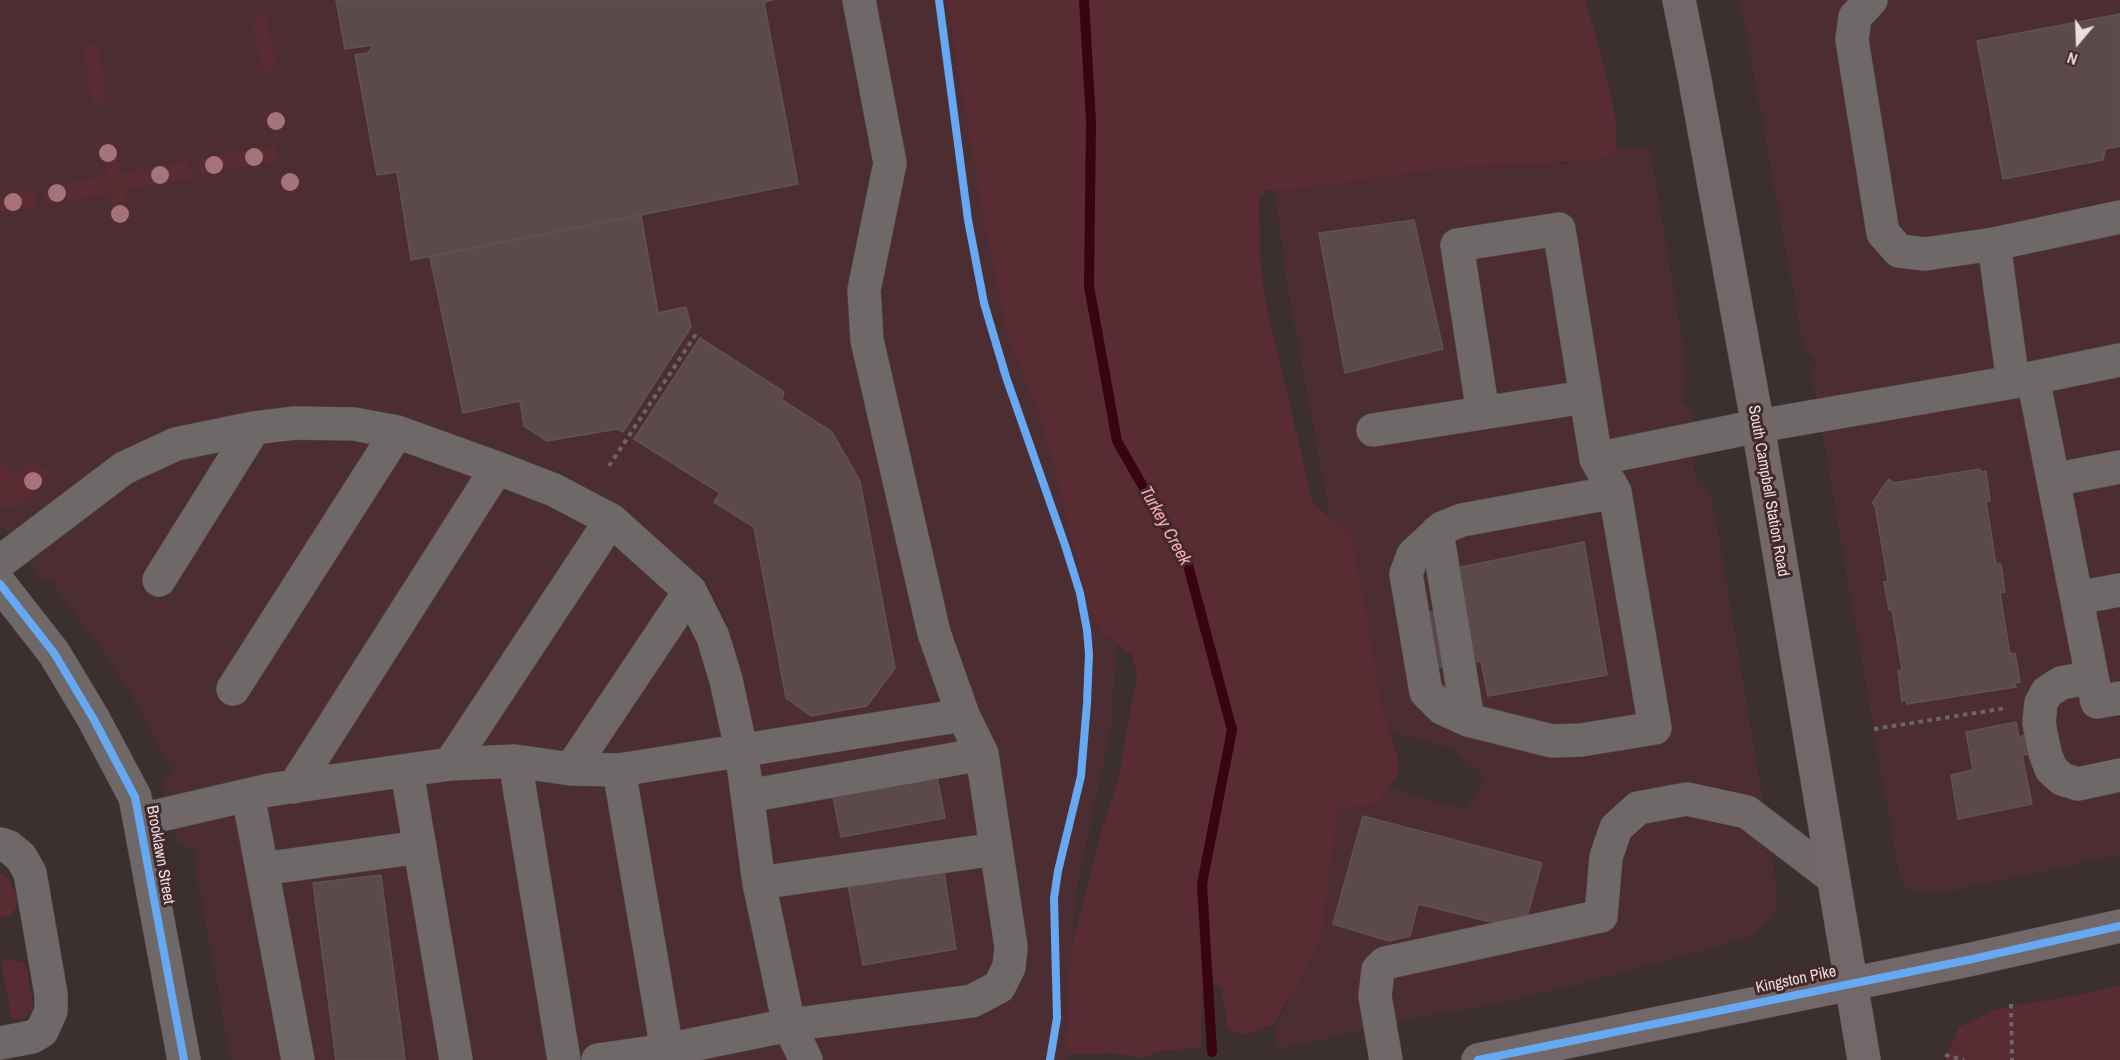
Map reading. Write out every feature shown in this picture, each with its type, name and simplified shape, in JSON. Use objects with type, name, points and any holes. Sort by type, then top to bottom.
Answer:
[{"type":"main road","name":"South Campbell Station Road","points":[[1679,0],[1758,426],[1864,1060]]},
{"type":"main road","name":"Kingston Pike","points":[[1478,1060],[1534,1054],[1850,983],[2120,927]]},
{"type":"street","points":[[598,1060],[668,1050],[789,1025],[972,1001],[999,987],[1009,967],[1011,947],[982,754],[963,715],[934,633],[867,340],[864,290],[890,164],[859,0]]},
{"type":"street","points":[[1871,0],[1855,17],[1852,40],[1883,233],[1899,251],[1925,254],[1994,244],[2120,217]]},
{"type":"street","points":[[1483,413],[1457,245],[1559,229],[1596,459],[1615,492],[1655,728],[1581,740],[1552,741],[1468,720],[1442,708],[1426,692],[1406,574],[1413,555],[1437,532],[1462,520],[1615,492]]},
{"type":"street","points":[[1994,244],[2023,380],[2054,480],[2097,702],[2120,698]]},
{"type":"street","points":[[1596,459],[1758,426],[2023,380],[2120,360]]},
{"type":"street","points":[[1372,429],[1585,397]]},
{"type":"street","points":[[0,562],[124,468],[176,444],[254,428],[295,423],[354,424],[397,432],[554,490],[611,520],[690,591],[712,637],[726,681],[741,749],[759,884],[789,1025],[806,1060]]},
{"type":"street","points":[[159,580],[254,428]]},
{"type":"street","points":[[233,689],[397,432]]},
{"type":"street","points":[[2054,480],[2120,467]]},
{"type":"street","points":[[294,787],[497,468]]},
{"type":"street","points":[[450,764],[611,520]]},
{"type":"street","name":"Brooklawn Street","points":[[0,584],[54,653],[93,718],[135,797],[184,1060]]},
{"type":"street","points":[[2077,598],[2120,590]]},
{"type":"street","points":[[571,769],[690,591]]},
{"type":"street","points":[[2092,677],[2061,683],[2047,692],[2041,703],[2039,723],[2045,753],[2051,769],[2062,779],[2078,784],[2120,775]]},
{"type":"street","points":[[140,820],[248,795],[450,764],[515,760],[571,769],[619,770],[963,715]]},
{"type":"street","points":[[748,796],[982,754]]},
{"type":"street","points":[[515,760],[564,1060]]},
{"type":"street","points":[[619,770],[668,1050]]},
{"type":"street","points":[[407,772],[456,1060]]},
{"type":"street","points":[[248,795],[298,1060]]},
{"type":"street","points":[[1386,1060],[1375,996],[1378,970],[1385,963],[1601,916],[1606,857],[1616,828],[1638,808],[1687,799],[1747,812],[1832,877]]},
{"type":"street","points":[[0,844],[21,857],[30,873],[51,994],[51,1011],[42,1032],[32,1037],[0,1044]]},
{"type":"street","points":[[262,869],[420,847]]},
{"type":"street","points":[[759,884],[996,849]]},
{"type":"path","points":[[609,465],[698,331]]},
{"type":"path","points":[[1874,729],[2041,703]]},
{"type":"path","points":[[2011,1004],[2012,1060]]},
{"type":"path","points":[[1945,1055],[1964,1060]]},
{"type":"shaded area","points":[[0,0],[963,0],[1117,640],[1111,727],[1078,883],[1071,948],[1072,1035],[1068,1060],[231,1060],[196,871],[196,854],[177,840],[161,782],[173,769],[165,759],[138,706],[111,662],[52,581],[44,582],[0,523]]},
{"type":"shaded area","points":[[947,0],[1585,0],[1600,51],[1615,115],[1617,151],[1599,160],[1451,167],[1288,190],[1267,190],[1259,198],[1260,255],[1265,300],[1313,503],[1352,537],[1383,713],[1399,761],[1398,774],[1376,804],[1338,808],[1321,934],[1299,980],[1273,1025],[1246,1034],[1229,1030],[1220,985],[1203,985],[1201,1047],[1161,1051],[1141,1058],[1114,1053],[1066,1055],[1071,948],[1100,837],[1118,780],[1137,674],[1131,654],[1099,629],[1090,608],[1042,421],[1007,334],[984,221]]},
{"type":"shaded area","points":[[1740,0],[2120,0],[2120,855],[1940,893],[1928,894],[1916,891],[1905,887],[1900,881],[1812,374],[1816,362],[1805,350],[1802,339]]},
{"type":"shaded area","points":[[259,15],[267,19],[276,64],[270,72],[261,69],[252,21]]},
{"type":"shaded area","points":[[90,44],[96,45],[98,49],[107,97],[102,104],[94,102],[92,98],[83,52]]},
{"type":"shaded area","points":[[1465,138],[1567,165],[1609,147],[1650,149],[1687,372],[1682,401],[1691,408],[1695,478],[1703,483],[1710,495],[1716,522],[1773,861],[1778,907],[1769,922],[1748,938],[1509,1001],[1417,1018],[1279,1049],[1274,1032],[1288,1004],[1279,945],[1316,836],[1359,777],[1411,795],[1465,809],[1486,778],[1453,748],[1396,733],[1362,730],[1351,610],[1330,517],[1287,284],[1273,178]]},
{"type":"shaded area","points":[[108,145],[115,146],[121,173],[188,161],[192,178],[124,190],[129,216],[123,222],[113,219],[109,194],[44,205],[42,188],[107,175],[101,151]]},
{"type":"shaded area","points":[[275,146],[279,161],[201,175],[199,158]]},
{"type":"shaded area","points":[[34,190],[36,206],[0,212],[0,196]]},
{"type":"shaded area","points":[[0,457],[15,476],[30,463],[44,467],[49,474],[37,489],[14,507],[0,506]]},
{"type":"shaded area","points":[[0,872],[10,881],[17,899],[16,907],[10,916],[0,918]]},
{"type":"shaded area","points":[[7,958],[23,962],[27,968],[33,1005],[32,1011],[25,1018],[12,1020],[1,964]]},
{"type":"shaded area","points":[[2120,985],[2120,1060],[1945,1060],[1959,1027],[1996,1009],[2083,994]]},
{"type":"building","points":[[336,0],[773,0],[764,2],[798,184],[411,260],[397,172],[377,175],[355,55],[368,53],[373,45],[345,49]]},
{"type":"building","points":[[2120,14],[2120,146],[2105,149],[2103,160],[2003,179],[1977,41]]},
{"type":"building","points":[[641,215],[658,313],[686,307],[691,327],[623,432],[617,429],[547,441],[524,426],[520,401],[463,413],[430,257]]},
{"type":"building","points":[[1414,220],[1443,349],[1345,373],[1319,233]]},
{"type":"building","points":[[700,338],[784,392],[782,400],[832,432],[860,481],[895,668],[867,706],[811,716],[786,698],[754,527],[714,502],[720,493],[634,439]]},
{"type":"building","points":[[1980,469],[1981,472],[1986,471],[1990,501],[1986,501],[1996,564],[2001,564],[2005,592],[2000,593],[2010,654],[2015,653],[2020,682],[2015,683],[2016,687],[1907,704],[1906,700],[1902,701],[1898,671],[1902,670],[1892,610],[1889,610],[1884,582],[1888,581],[1875,506],[1872,503],[1889,479],[1893,483]]},
{"type":"building","points":[[1584,542],[1607,675],[1488,696],[1481,661],[1434,668],[1423,614],[1460,606],[1452,569]]},
{"type":"building","points":[[2016,722],[2019,737],[2025,735],[2030,754],[2022,755],[2032,804],[1958,819],[1951,775],[1973,770],[1966,732]]},
{"type":"building","points":[[937,777],[945,818],[841,837],[833,797]]},
{"type":"building","points":[[1363,816],[1542,863],[1528,913],[1508,922],[1487,921],[1418,904],[1410,936],[1389,941],[1333,924]]},
{"type":"building","points":[[943,865],[956,949],[863,965],[848,885]]},
{"type":"building","points":[[381,875],[405,1060],[336,1060],[313,883]]},
{"type":"waterway","name":"Turkey Creek","points":[[1084,0],[1091,122],[1089,286],[1117,441],[1188,565],[1232,730],[1202,884],[1212,1052]]},
{"type":"cycle path","points":[[939,0],[968,220],[984,303],[1006,377],[1065,545],[1080,593],[1087,630],[1089,654],[1087,703],[1081,776],[1058,871],[1054,898],[1057,1018],[1050,1060]]},
{"type":"cycle path","points":[[0,584],[54,653],[93,718],[135,797],[184,1060]]},
{"type":"cycle path","points":[[1478,1060],[1968,960],[2120,926]]}]
